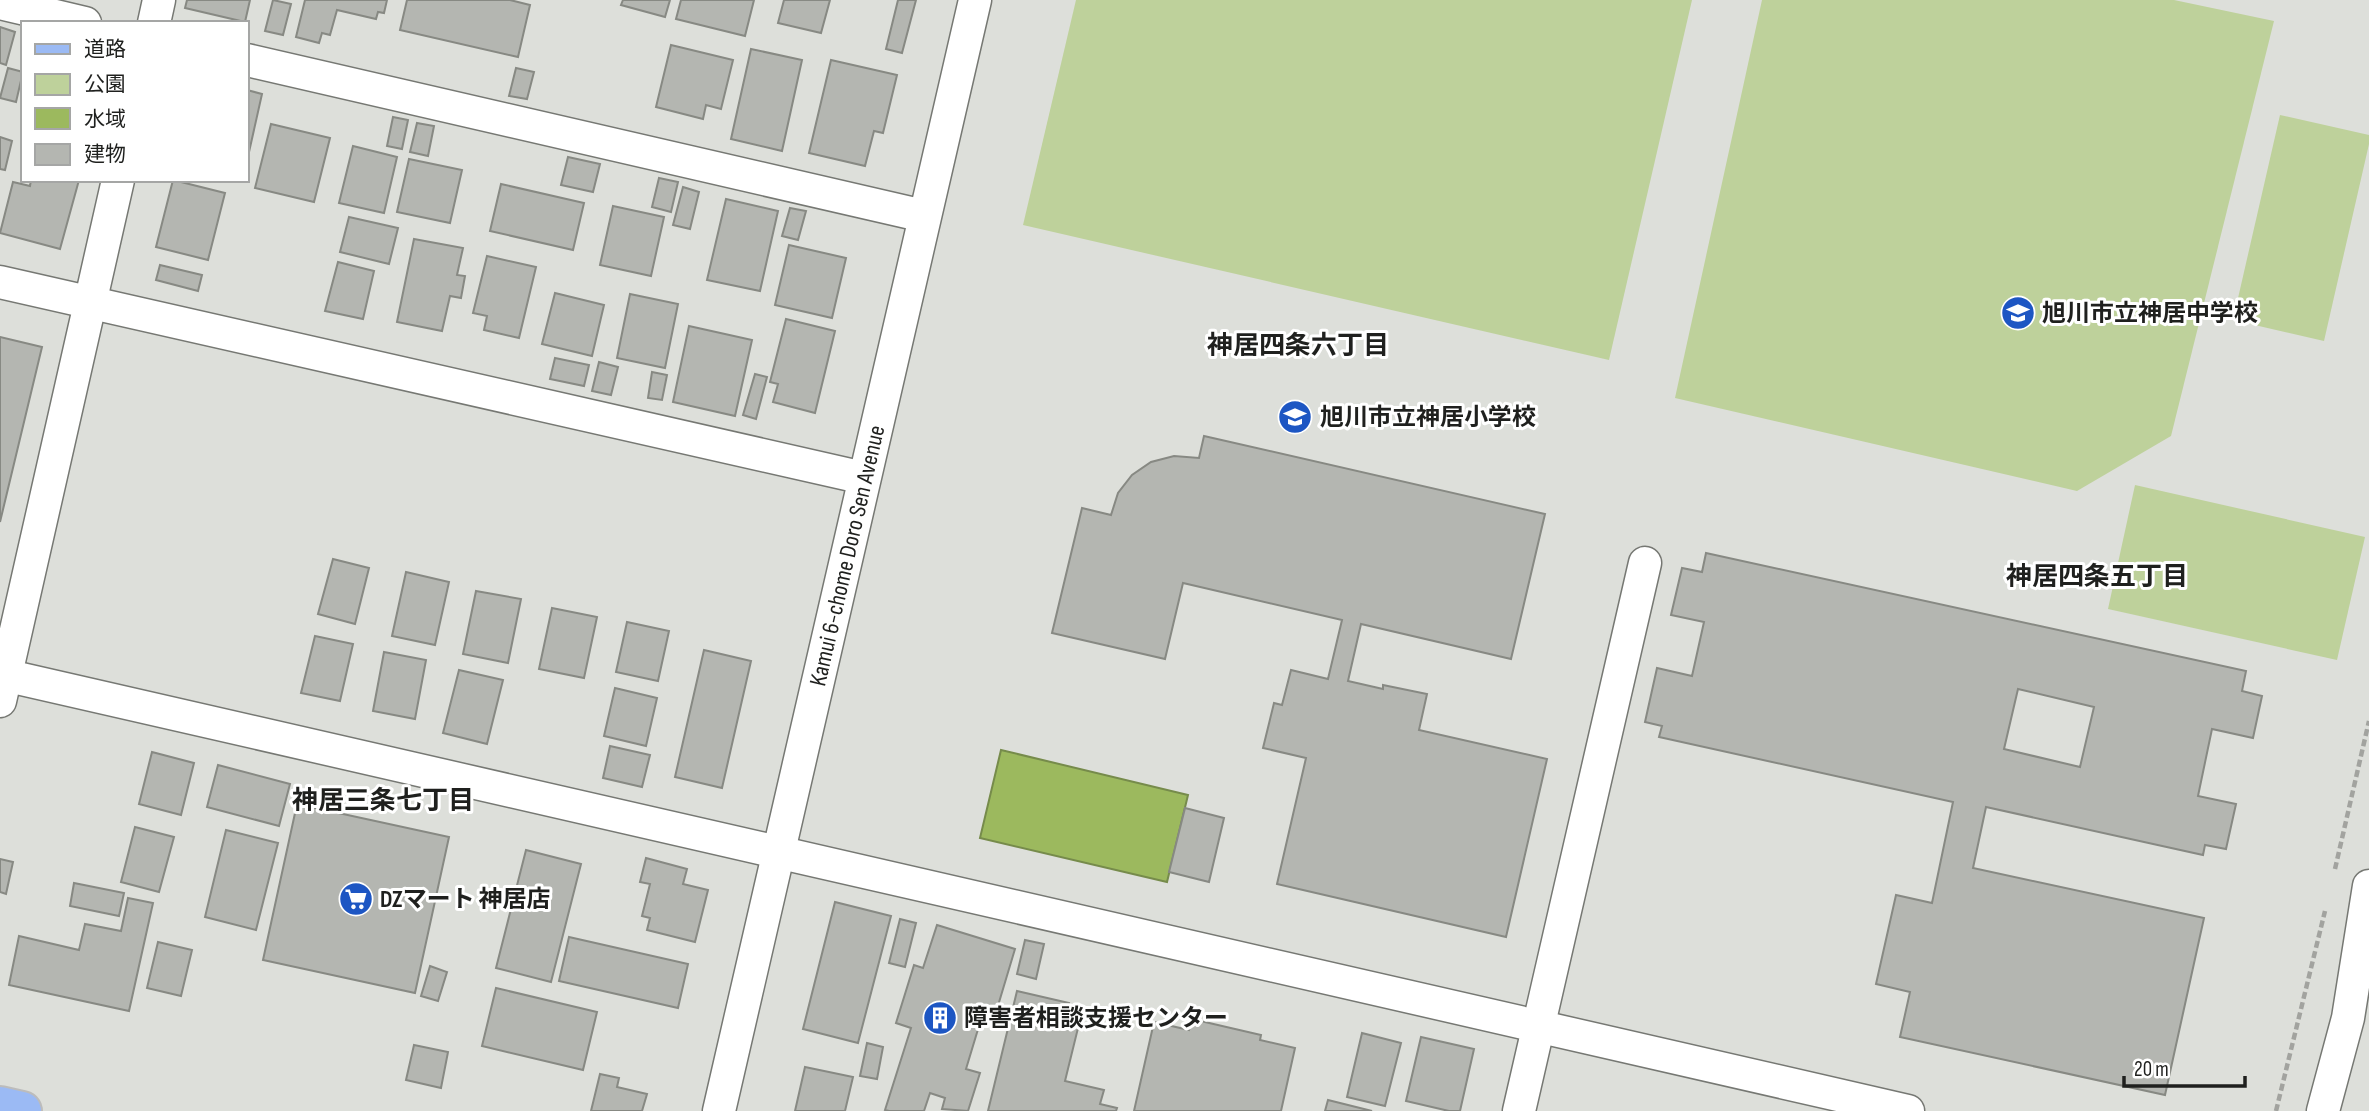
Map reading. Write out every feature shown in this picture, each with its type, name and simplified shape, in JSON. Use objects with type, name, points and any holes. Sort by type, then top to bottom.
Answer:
[{"type":"main road","points":[[0,1106],[22,1111]]},
{"type":"street","points":[[154,21],[159,0]]},
{"type":"street","name":"Kamui 6-chome Doro Sen Avenue","points":[[719,1111],[975,0]]},
{"type":"street","points":[[0,3],[76,21]]},
{"type":"street","points":[[248,60],[924,216]]},
{"type":"street","points":[[118,182],[2,683],[780,852],[1908,1111]]},
{"type":"street","points":[[0,282],[864,478]]},
{"type":"street","points":[[1519,1111],[1645,563]]},
{"type":"street","points":[[2323,1111],[2348,1018],[2369,886]]},
{"type":"path","points":[[2333,878],[2369,721]]},
{"type":"path","points":[[2276,1111],[2327,904]]},
{"type":"green space","points":[[1076,0],[1692,0],[1609,360],[1023,225]]},
{"type":"green space","points":[[1762,0],[2174,0],[2274,21],[2171,436],[2077,491],[1675,398]]},
{"type":"green space","points":[[2280,115],[2369,135],[2324,341],[2233,320]]},
{"type":"green space","points":[[2135,485],[2365,537],[2337,660],[2108,609]]},
{"type":"water","points":[[1001,750],[1188,795],[1167,882],[980,838]]},
{"type":"building","points":[[187,0],[250,0],[245,21],[185,8]]},
{"type":"building","points":[[273,0],[291,4],[283,35],[265,31]]},
{"type":"building","points":[[305,0],[387,0],[384,13],[378,12],[376,19],[337,10],[330,35],[322,33],[319,43],[296,37]]},
{"type":"building","points":[[407,0],[510,0],[530,5],[518,57],[400,30]]},
{"type":"building","points":[[623,0],[670,0],[665,17],[621,5]]},
{"type":"building","points":[[681,0],[754,0],[745,36],[676,19]]},
{"type":"building","points":[[784,0],[830,0],[821,33],[778,23]]},
{"type":"building","points":[[898,0],[916,0],[902,53],[886,49]]},
{"type":"building","points":[[0,27],[15,32],[6,65],[0,63]]},
{"type":"building","points":[[671,45],[733,60],[721,109],[706,105],[703,119],[656,107]]},
{"type":"building","points":[[751,49],[802,60],[782,151],[731,139]]},
{"type":"building","points":[[831,60],[897,75],[883,133],[874,131],[865,166],[809,153]]},
{"type":"building","points":[[8,68],[21,71],[16,102],[0,98]]},
{"type":"building","points":[[516,68],[534,72],[527,99],[509,96]]},
{"type":"building","points":[[248,90],[262,94],[248,157]]},
{"type":"building","points":[[393,117],[408,120],[402,149],[387,146]]},
{"type":"building","points":[[417,123],[434,126],[428,156],[410,152]]},
{"type":"building","points":[[271,124],[330,138],[314,202],[255,188]]},
{"type":"building","points":[[0,137],[12,141],[5,170],[0,169]]},
{"type":"building","points":[[353,146],[397,157],[384,213],[339,203]]},
{"type":"building","points":[[568,157],[600,164],[593,192],[561,185]]},
{"type":"building","points":[[409,159],[462,170],[450,223],[397,212]]},
{"type":"building","points":[[659,178],[678,182],[671,212],[652,207]]},
{"type":"building","points":[[13,182],[30,186],[31,182],[78,182],[60,249],[0,233]]},
{"type":"building","points":[[172,182],[225,193],[208,260],[156,247]]},
{"type":"building","points":[[501,184],[584,203],[573,250],[490,231]]},
{"type":"building","points":[[683,187],[699,192],[690,229],[673,225]]},
{"type":"building","points":[[726,199],[778,211],[760,291],[707,280]]},
{"type":"building","points":[[613,206],[664,217],[651,276],[600,265]]},
{"type":"building","points":[[790,208],[806,211],[798,240],[782,236]]},
{"type":"building","points":[[349,217],[398,228],[389,264],[340,252]]},
{"type":"building","points":[[414,239],[463,248],[457,275],[465,276],[461,298],[450,296],[442,331],[397,322]]},
{"type":"building","points":[[789,245],[846,258],[832,318],[775,305]]},
{"type":"building","points":[[487,256],[536,267],[519,338],[484,330],[487,316],[473,313]]},
{"type":"building","points":[[338,262],[374,271],[363,319],[325,311]]},
{"type":"building","points":[[160,265],[202,275],[198,291],[156,280]]},
{"type":"building","points":[[555,293],[604,305],[592,356],[542,344]]},
{"type":"building","points":[[630,294],[678,304],[665,368],[617,358]]},
{"type":"building","points":[[786,319],[835,331],[815,413],[773,402],[778,384],[770,382]]},
{"type":"building","points":[[689,326],[752,340],[735,416],[673,402]]},
{"type":"building","points":[[0,337],[42,347],[0,522]]},
{"type":"building","points":[[555,358],[589,365],[584,386],[550,379]]},
{"type":"building","points":[[599,362],[618,367],[611,395],[592,391]]},
{"type":"building","points":[[652,372],[667,375],[662,400],[648,398]]},
{"type":"building","points":[[755,374],[767,377],[756,419],[743,415]]},
{"type":"building","points":[[1204,436],[1545,514],[1511,659],[1361,624],[1348,681],[1383,689],[1383,685],[1427,694],[1419,730],[1547,759],[1506,937],[1277,884],[1306,758],[1263,748],[1274,703],[1282,705],[1291,670],[1328,679],[1342,620],[1183,583],[1165,659],[1052,633],[1082,508],[1111,515],[1118,493],[1132,475],[1151,462],[1174,456],[1199,458]]},
{"type":"building","points":[[1706,553],[2246,671],[2242,691],[2262,696],[2253,738],[2212,729],[2198,796],[2236,804],[2226,849],[2205,845],[2203,855],[1986,807],[1973,868],[2204,918],[2165,1095],[1900,1037],[1910,992],[1876,984],[1896,895],[1932,903],[1953,802],[1659,737],[1662,726],[1645,722],[1657,668],[1692,676],[1704,622],[1671,615],[1682,568],[1702,572]],"holes":[[[2018,689],[2094,707],[2080,767],[2004,749]]]},
{"type":"building","points":[[333,559],[369,568],[355,624],[318,614]]},
{"type":"building","points":[[406,572],[449,582],[435,645],[392,636]]},
{"type":"building","points":[[476,591],[521,599],[508,663],[463,654]]},
{"type":"building","points":[[552,608],[597,617],[584,678],[539,669]]},
{"type":"building","points":[[627,622],[669,631],[658,681],[616,672]]},
{"type":"building","points":[[315,636],[353,644],[340,701],[301,693]]},
{"type":"building","points":[[704,650],[751,661],[722,788],[675,777]]},
{"type":"building","points":[[384,652],[426,660],[415,719],[373,711]]},
{"type":"building","points":[[459,670],[503,680],[487,744],[443,733]]},
{"type":"building","points":[[615,688],[657,698],[646,746],[604,736]]},
{"type":"building","points":[[610,746],[650,755],[642,787],[603,778]]},
{"type":"building","points":[[152,752],[194,763],[181,815],[139,804]]},
{"type":"building","points":[[218,765],[290,784],[279,826],[207,807]]},
{"type":"building","name":"DZマート 神居店","points":[[297,804],[449,837],[415,993],[263,960]]},
{"type":"building","points":[[1185,808],[1224,818],[1209,882],[1169,872]]},
{"type":"building","points":[[135,827],[174,837],[159,892],[121,882]]},
{"type":"building","points":[[226,830],[278,843],[256,930],[205,917]]},
{"type":"building","points":[[526,850],[581,864],[551,982],[496,968]]},
{"type":"building","points":[[646,858],[687,869],[683,884],[708,890],[695,942],[647,930],[650,918],[642,916],[650,884],[640,882]]},
{"type":"building","points":[[0,859],[13,862],[6,894],[0,892]]},
{"type":"building","points":[[74,883],[124,893],[119,916],[70,906]]},
{"type":"building","points":[[128,898],[153,903],[129,1011],[9,985],[19,936],[79,950],[85,924],[121,931]]},
{"type":"building","points":[[835,902],[891,916],[858,1043],[803,1029]]},
{"type":"building","points":[[900,919],[916,923],[905,967],[889,963]]},
{"type":"building","name":"障害者相談支援センター","points":[[937,925],[1015,949],[994,1019],[982,1016],[966,1069],[980,1073],[968,1111],[942,1109],[945,1098],[930,1093],[924,1111],[885,1110],[911,1028],[896,1023],[914,965],[923,968]]},
{"type":"building","points":[[569,937],[688,964],[678,1008],[559,981]]},
{"type":"building","points":[[1025,940],[1044,944],[1036,979],[1017,974]]},
{"type":"building","points":[[158,942],[192,950],[181,996],[147,988]]},
{"type":"building","points":[[430,966],[447,972],[438,1001],[421,996]]},
{"type":"building","points":[[496,988],[597,1012],[583,1070],[482,1046]]},
{"type":"building","points":[[1017,991],[1069,1003],[1067,1012],[1075,1014],[1073,1022],[1079,1024],[1065,1081],[1104,1090],[1100,1104],[1117,1108],[1116,1111],[988,1111]]},
{"type":"building","points":[[1192,1019],[1261,1035],[1260,1040],[1295,1048],[1281,1111],[1134,1111],[1154,1022],[1189,1030]]},
{"type":"building","points":[[1362,1033],[1401,1043],[1385,1106],[1347,1097]]},
{"type":"building","points":[[1421,1037],[1474,1049],[1460,1111],[1406,1101]]},
{"type":"building","points":[[867,1043],[883,1047],[877,1079],[860,1076]]},
{"type":"building","points":[[414,1045],[448,1052],[441,1088],[406,1080]]},
{"type":"building","points":[[805,1067],[853,1077],[845,1111],[795,1111]]},
{"type":"building","points":[[600,1074],[619,1078],[617,1087],[647,1094],[642,1111],[591,1111]]},
{"type":"building","points":[[1328,1100],[1372,1111],[1325,1111]]},
{"type":"place","name":"旭川市立神居中学校","points":[[2018,313]]},
{"type":"place","name":"旭川市立神居小学校","points":[[1295,417]]},
{"type":"place","name":"DZマート 神居店","points":[[356,899]]},
{"type":"place","name":"障害者相談支援センター","points":[[940,1018]]},
{"type":"district","name":"神居四条六丁目","points":[[1298,345]]},
{"type":"district","name":"神居四条五丁目","points":[[2097,576]]},
{"type":"district","name":"神居三条七丁目","points":[[383,800]]}]
